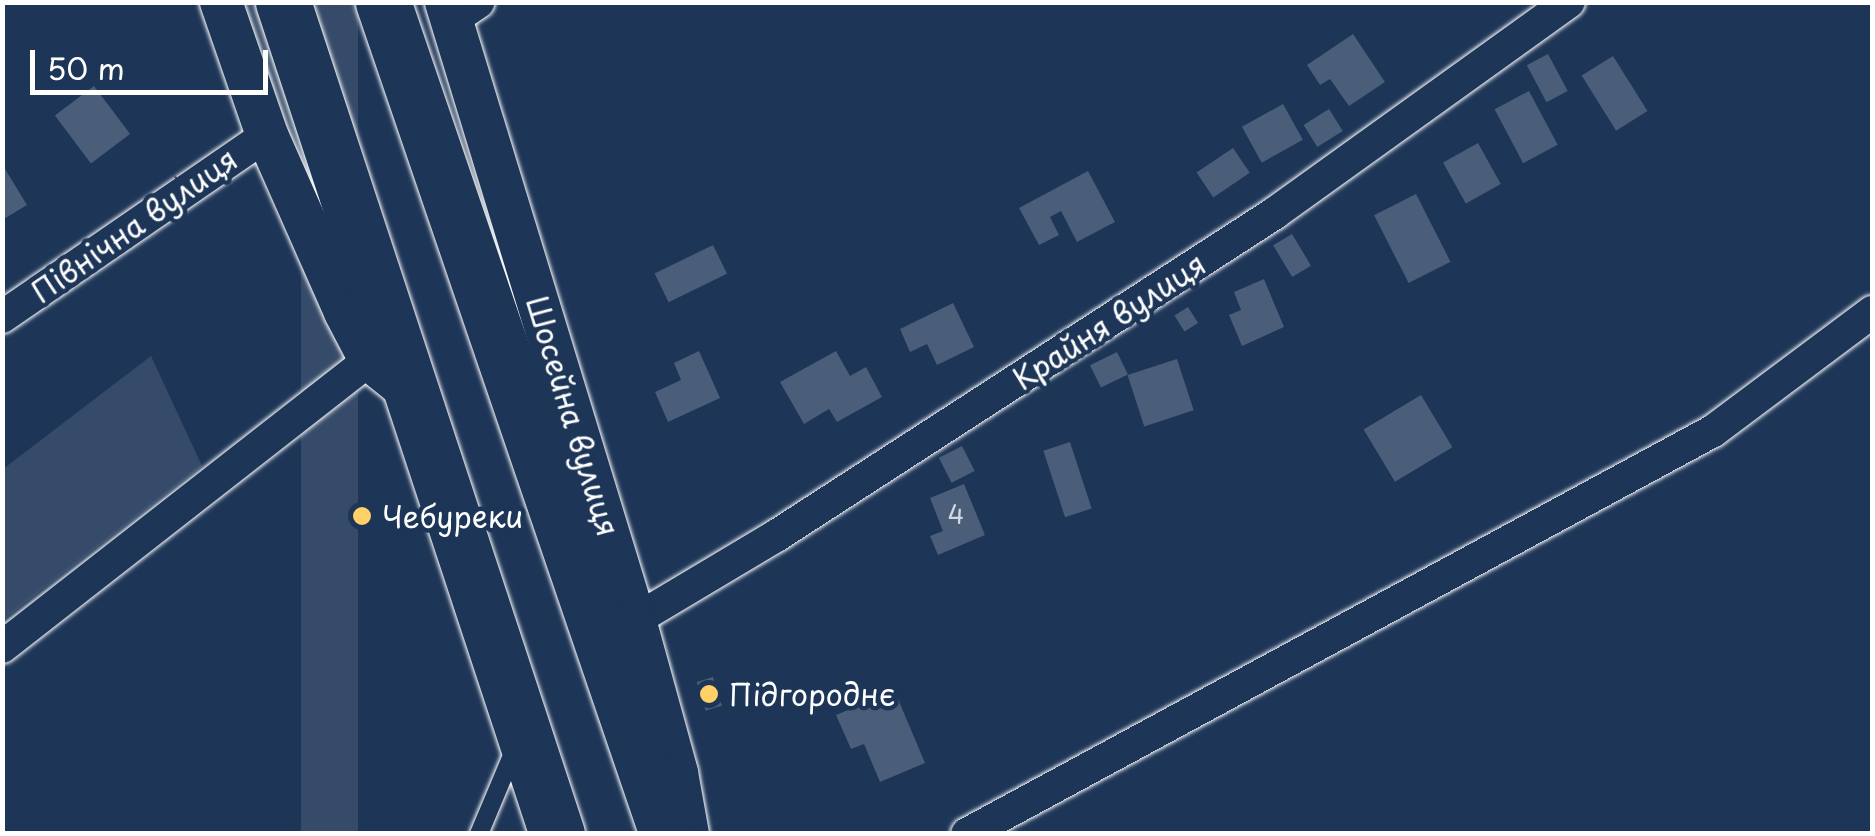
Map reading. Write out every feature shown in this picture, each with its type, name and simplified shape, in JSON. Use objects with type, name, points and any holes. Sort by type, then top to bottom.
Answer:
[{"type":"highway","points":[[283,2],[557,834]]},
{"type":"highway","points":[[383,2],[666,834]]},
{"type":"street","points":[[221,2],[267,136],[370,360],[416,398]]},
{"type":"street","name":"Крайня вулиця","points":[[635,620],[776,536],[1258,224],[1569,2]]},
{"type":"street","name":"Шосейна вулиця","points":[[459,8],[635,620],[677,772],[688,834]]},
{"type":"street","name":"Північна вулиця","points":[[2,317],[267,136]]},
{"type":"street","points":[[966,834],[1712,431],[1872,312]]},
{"type":"street","points":[[2,647],[370,360]]},
{"type":"lane","points":[[479,834],[522,732]]},
{"type":"shaded area","points":[[232,3],[257,3],[332,221],[315,221]]},
{"type":"shaded area","points":[[301,3],[358,3],[358,834],[301,834]]},
{"type":"shaded area","points":[[151,356],[202,466],[3,620],[3,469]]},
{"type":"building","points":[[1353,34],[1385,82],[1349,106],[1330,79],[1320,85],[1307,65]]},
{"type":"building","points":[[1548,54],[1568,91],[1547,102],[1527,65]]},
{"type":"building","points":[[1613,56],[1647,111],[1616,131],[1582,76]]},
{"type":"building","points":[[94,86],[130,134],[91,163],[55,115]]},
{"type":"building","points":[[1529,91],[1558,145],[1523,163],[1495,109]]},
{"type":"building","points":[[1283,104],[1303,140],[1262,163],[1242,127]]},
{"type":"building","points":[[1329,109],[1343,131],[1317,147],[1304,125]]},
{"type":"building","points":[[1478,143],[1501,184],[1466,203],[1443,162]]},
{"type":"building","points":[[1233,148],[1250,173],[1213,197],[1197,173]]},
{"type":"building","points":[[2,164],[27,205],[2,220]]},
{"type":"building","points":[[1088,171],[1115,222],[1077,242],[1061,211],[1050,217],[1059,235],[1039,245],[1019,208]]},
{"type":"building","points":[[1416,194],[1451,262],[1409,283],[1374,215]]},
{"type":"building","points":[[1292,234],[1311,266],[1292,277],[1273,245]]},
{"type":"building","points":[[713,245],[727,274],[669,302],[655,273]]},
{"type":"building","points":[[1264,279],[1284,327],[1242,346],[1229,315],[1241,310],[1234,292]]},
{"type":"building","points":[[953,303],[974,347],[937,365],[927,344],[910,352],[900,329]]},
{"type":"building","points":[[1188,307],[1198,323],[1184,332],[1174,315]]},
{"type":"building","points":[[699,351],[720,398],[668,422],[655,392],[681,380],[674,363]]},
{"type":"building","points":[[836,351],[850,376],[866,367],[882,397],[837,422],[829,409],[804,424],[780,382]]},
{"type":"building","points":[[1117,352],[1128,374],[1101,388],[1090,365]]},
{"type":"building","points":[[1177,359],[1194,410],[1144,426],[1128,375]]},
{"type":"building","points":[[1421,395],[1452,447],[1395,482],[1364,430]]},
{"type":"building","points":[[1070,442],[1092,509],[1065,517],[1043,451]]},
{"type":"building","points":[[962,446],[975,471],[952,483],[939,458]]},
{"type":"building","points":[[964,484],[985,535],[938,555],[930,536],[943,531],[930,498]]},
{"type":"building","name":"Підгороднє","points":[[713,677],[722,706],[706,711],[697,682]]},
{"type":"building","points":[[877,698],[881,706],[898,699],[925,763],[880,782],[864,744],[851,749],[836,715]]},
{"type":"place","name":"Чебуреки","points":[[362,516]]},
{"type":"place","name":"Підгороднє","points":[[709,694]]}]
